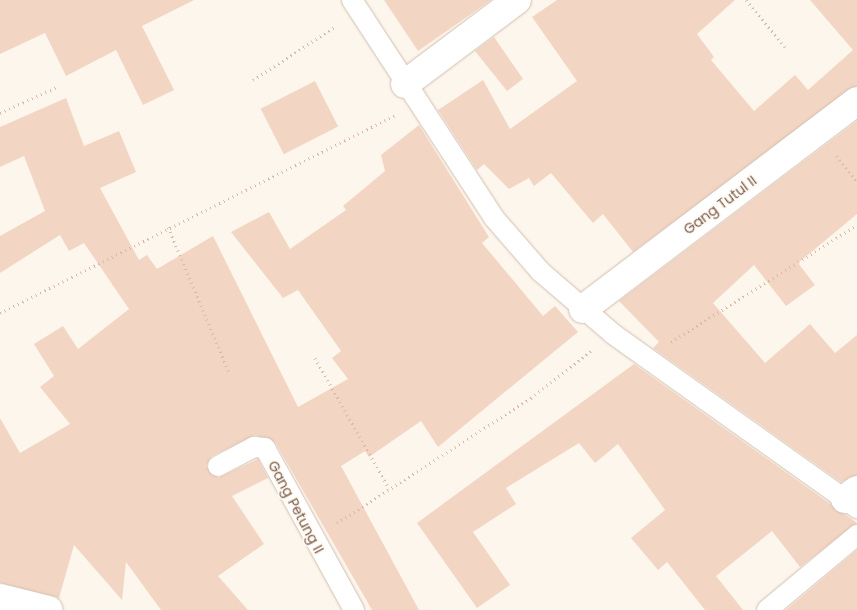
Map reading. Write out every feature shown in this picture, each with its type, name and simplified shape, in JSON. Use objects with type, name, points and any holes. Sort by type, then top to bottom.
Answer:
[{"type":"street","points":[[411,94],[517,0]]},
{"type":"street","name":"Gang Tutul II","points":[[583,309],[857,101]]},
{"type":"street","points":[[2,596],[49,610]]},
{"type":"lane","points":[[356,5],[411,94],[494,218],[541,272],[613,334],[853,499]]},
{"type":"lane","name":"Gang Petung II","points":[[218,466],[254,447],[265,448],[313,540],[354,610]]},
{"type":"lane","points":[[767,610],[857,535]]},
{"type":"path","points":[[746,0],[786,48]]},
{"type":"path","points":[[253,80],[356,5]]},
{"type":"path","points":[[0,112],[59,86]]},
{"type":"path","points":[[0,313],[168,227],[255,189],[411,94]]},
{"type":"path","points":[[647,357],[857,225]]},
{"type":"path","points":[[168,227],[229,372]]},
{"type":"path","points":[[313,540],[389,488],[532,398],[613,334]]},
{"type":"path","points":[[315,358],[389,488]]},
{"type":"building","points":[[0,0],[194,0],[142,26],[174,90],[143,105],[116,50],[66,76],[45,33],[0,54]]},
{"type":"building","points":[[384,0],[491,0],[418,51]]},
{"type":"building","points":[[557,0],[735,0],[697,34],[714,57],[711,60],[754,111],[795,75],[808,90],[853,50],[810,0],[857,0],[857,86],[633,252],[603,214],[593,223],[551,173],[534,186],[529,178],[509,189],[484,164],[477,170],[438,110],[483,80],[510,129],[577,81],[532,17]]},
{"type":"building","points":[[494,37],[523,79],[507,91],[475,51]]},
{"type":"building","points":[[315,81],[338,126],[284,154],[261,109]]},
{"type":"building","points":[[66,98],[84,146],[119,131],[136,172],[100,188],[139,260],[147,255],[157,269],[213,236],[298,407],[348,379],[332,358],[341,351],[298,290],[283,298],[231,232],[269,212],[290,249],[346,210],[343,206],[385,171],[381,155],[419,125],[489,237],[482,243],[543,316],[555,306],[578,332],[438,447],[421,421],[369,457],[365,451],[341,466],[419,610],[372,610],[275,442],[255,435],[212,456],[206,466],[218,478],[258,459],[268,478],[232,496],[264,544],[218,576],[248,610],[161,610],[126,562],[122,600],[74,545],[59,598],[0,583],[0,418],[20,453],[70,424],[40,387],[54,376],[34,344],[63,326],[78,349],[129,309],[84,243],[69,251],[60,235],[0,273],[0,236],[45,211],[24,156],[0,167],[0,127]]},
{"type":"building","points":[[857,121],[857,214],[798,263],[815,285],[786,306],[754,265],[713,303],[765,363],[810,324],[835,353],[857,335],[857,475],[841,482],[653,348],[659,342],[619,301]]},
{"type":"building","points":[[634,364],[857,523],[800,567],[772,531],[716,576],[743,610],[705,610],[667,562],[658,570],[631,538],[665,510],[618,444],[595,463],[579,443],[506,488],[516,504],[473,532],[510,585],[477,608],[417,523]]},
{"type":"building","points":[[857,550],[857,610],[786,610],[793,604]]}]
